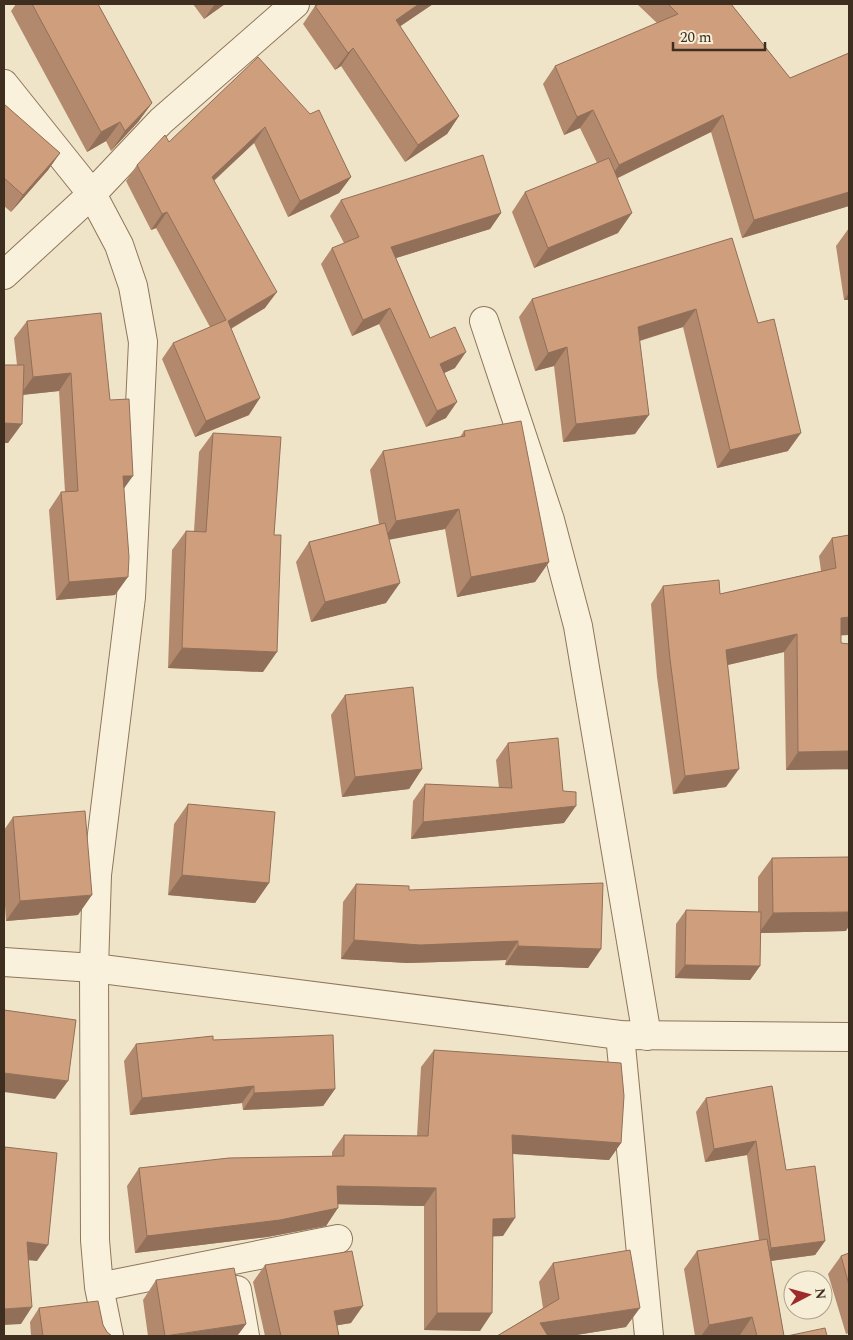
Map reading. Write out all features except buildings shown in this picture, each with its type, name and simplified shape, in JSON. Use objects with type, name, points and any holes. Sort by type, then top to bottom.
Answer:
[{"type":"street","points":[[4,274],[92,194],[161,121],[296,4]]},
{"type":"street","points":[[4,84],[92,194],[119,245],[133,286],[143,342],[131,597],[97,875],[94,968],[95,1240],[98,1288],[109,1336]]},
{"type":"street","points":[[484,322],[550,520],[578,626],[634,1036],[649,1336]]},
{"type":"street","points":[[4,962],[94,968],[634,1036],[849,1037]]},
{"type":"street","points":[[98,1288],[338,1240]]},
{"type":"street","points":[[232,1262],[245,1336]]}]
